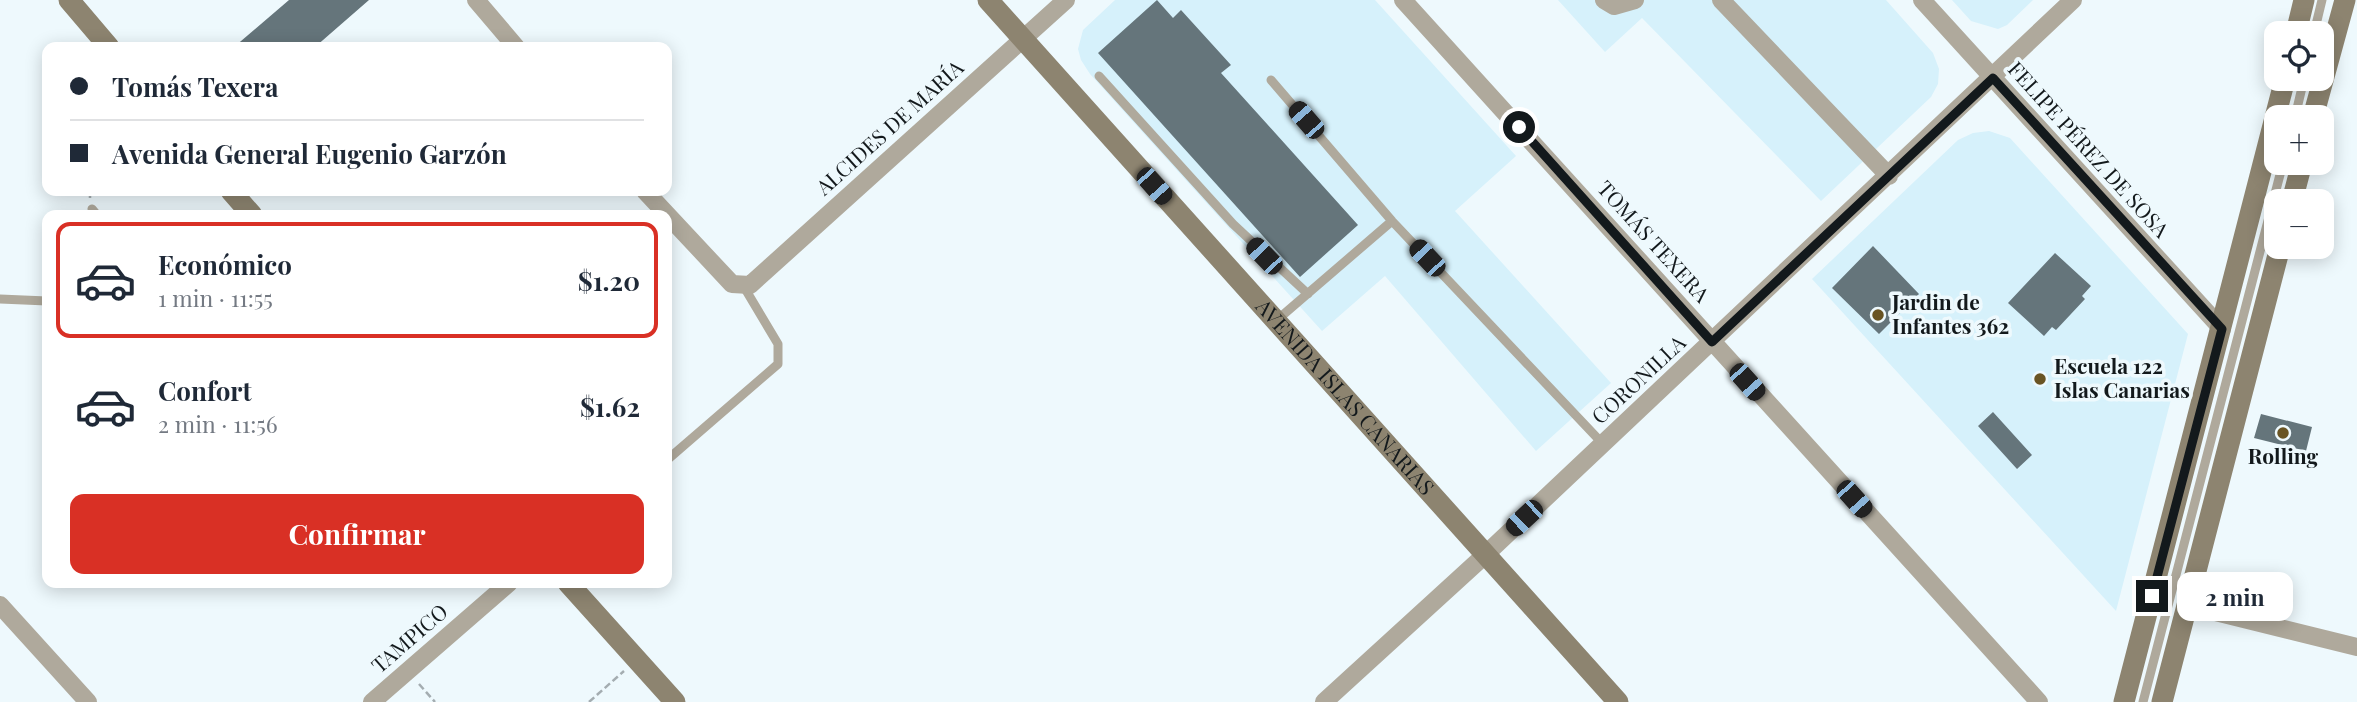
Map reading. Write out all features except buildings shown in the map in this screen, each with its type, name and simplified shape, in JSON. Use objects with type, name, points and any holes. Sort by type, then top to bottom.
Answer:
[{"type":"main road","points":[[69,0],[105,42]]},
{"type":"main road","name":"AVENIDA ISLAS CANARIAS","points":[[988,0],[1618,702]]},
{"type":"main road","points":[[2299,21],[2304,0]]},
{"type":"main road","points":[[2317,105],[2345,0]]},
{"type":"main road","points":[[2124,702],[2282,91]]},
{"type":"main road","points":[[235,196],[246,210]]},
{"type":"main road","points":[[2162,702],[2277,259]]},
{"type":"main road","points":[[572,588],[675,702]]},
{"type":"street","points":[[476,0],[512,42]]},
{"type":"street","name":"ALCIDES DE MARÍA","points":[[744,287],[750,285],[1066,0]]},
{"type":"street","name":"TOMÁS TEXERA","points":[[1403,0],[2039,702]]},
{"type":"street","points":[[1604,0],[1614,6],[1634,0]]},
{"type":"street","name":"FELIPE PÉREZ DE SOSA","points":[[1922,0],[2222,329]]},
{"type":"street","name":"CORONILLA","points":[[1324,702],[1485,555],[2073,0]]},
{"type":"street","points":[[1727,2],[1889,176]]},
{"type":"street","points":[[650,196],[663,210]]},
{"type":"street","points":[[672,220],[732,284],[744,287]]},
{"type":"street","name":"TAMPICO","points":[[372,702],[503,588]]},
{"type":"street","points":[[0,605],[88,702]]},
{"type":"street","points":[[2187,605],[2357,647]]},
{"type":"lane","points":[[2317,21],[2322,0]]},
{"type":"lane","points":[[1099,76],[1233,224],[1308,294]]},
{"type":"lane","points":[[1271,80],[1392,221],[1603,444]]},
{"type":"lane","points":[[2143,702],[2280,175]]},
{"type":"lane","points":[[1276,321],[1392,221]]},
{"type":"lane","points":[[672,456],[778,364],[778,344],[744,287]]},
{"type":"lane","points":[[0,299],[42,301]]},
{"type":"path","points":[[589,702],[637,660]]},
{"type":"path","points":[[408,671],[435,702]]},
{"type":"shaded area","points":[[1115,0],[1375,0],[1516,156],[1455,211],[1611,383],[1536,451],[1385,276],[1322,331],[1090,74],[1081,60],[1078,49],[1083,30]]},
{"type":"shaded area","points":[[1558,0],[1886,0],[1933,53],[1939,69],[1938,84],[1931,97],[1821,201],[1642,18],[1605,52]]},
{"type":"shaded area","points":[[1952,0],[2033,0],[2007,25],[1998,29],[1971,21]]},
{"type":"shaded area","name":"Escuela 122 Islas Canarias","points":[[1989,131],[2010,138],[2188,334],[2116,611],[1812,279],[1958,140],[1973,133]]},
{"type":"place","name":"Jardin de Infantes 362","points":[[1878,315]]},
{"type":"place","name":"Escuela 122 Islas Canarias","points":[[2040,379]]},
{"type":"place","name":"Rolling","points":[[2283,433]]},
{"type":"route","points":[[1519,127],[1712,342],[1993,78],[2222,329],[2152,596]]}]
